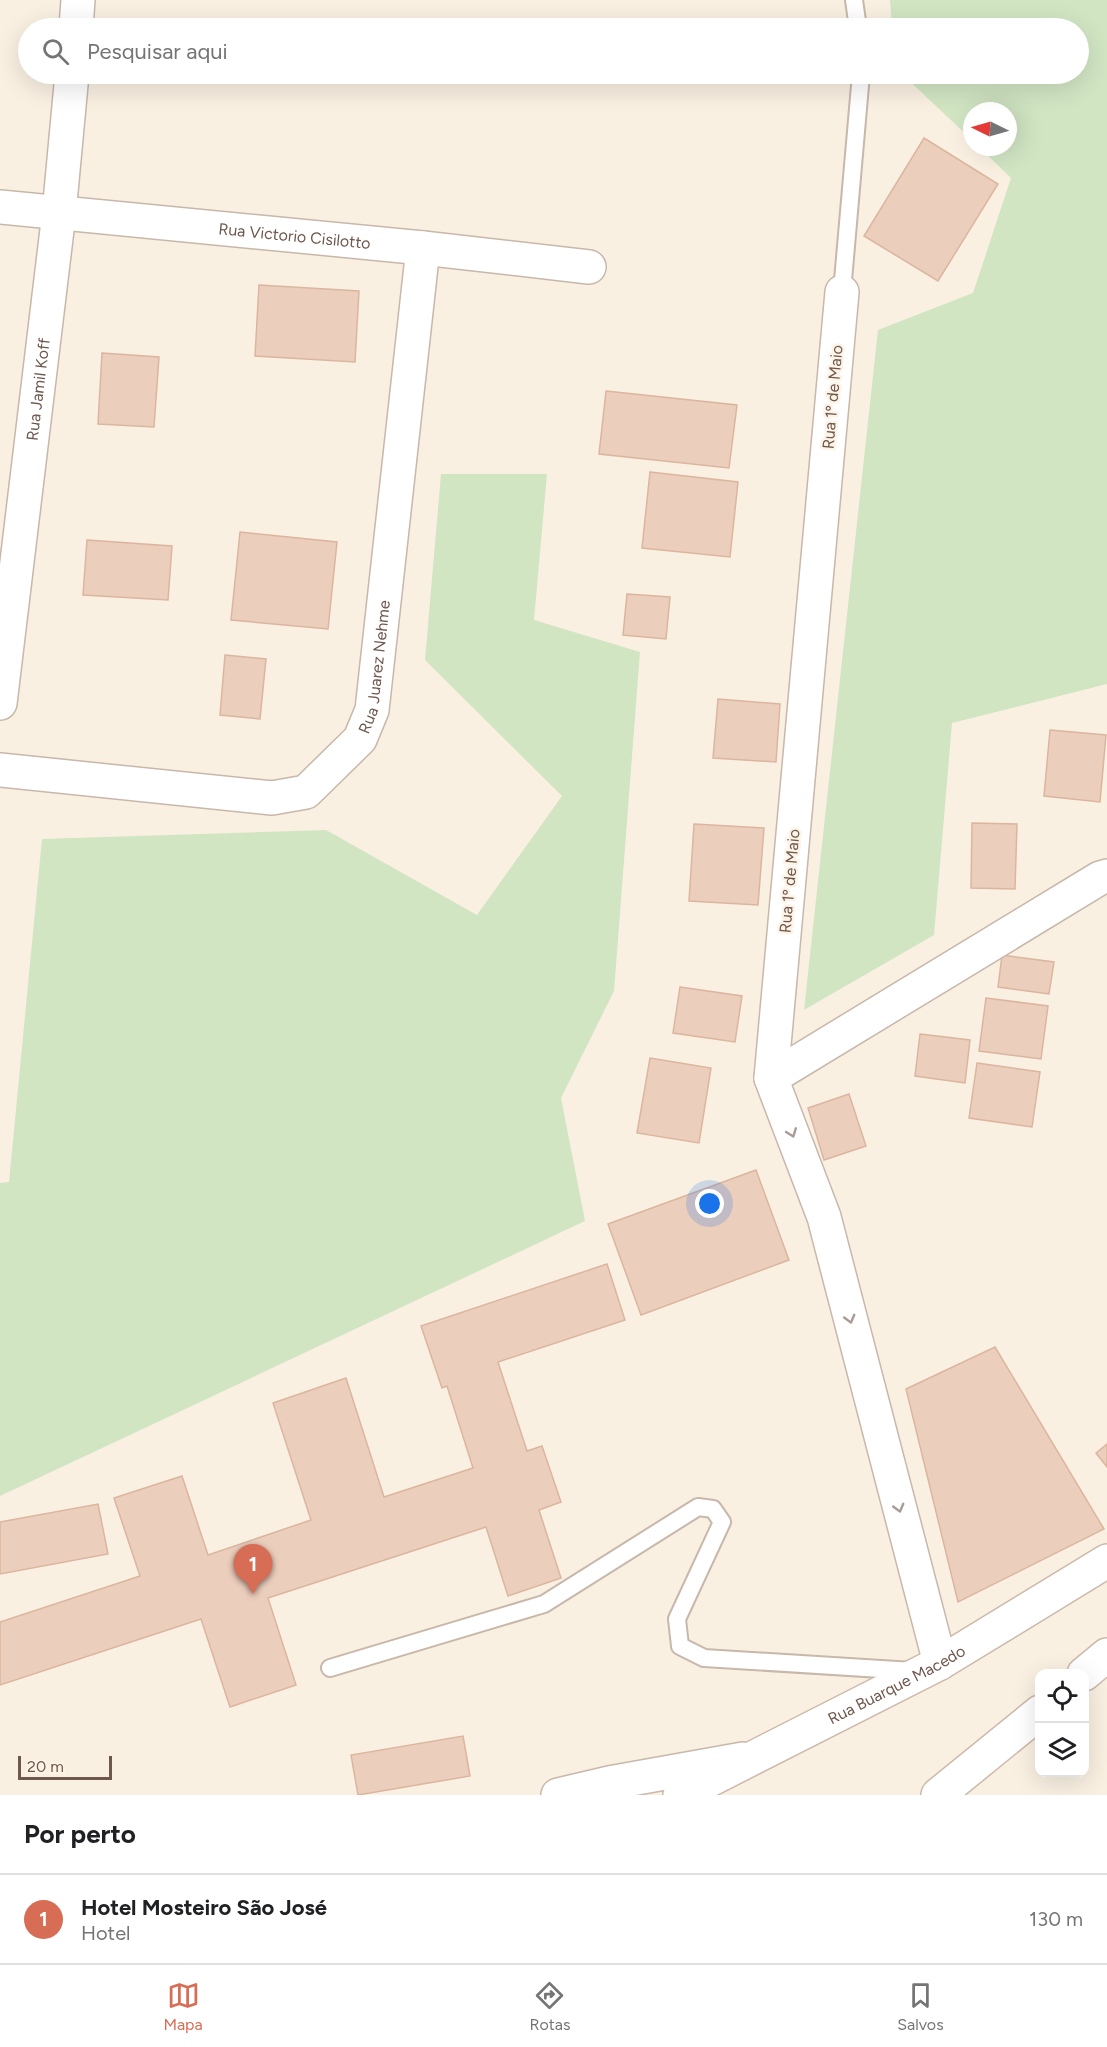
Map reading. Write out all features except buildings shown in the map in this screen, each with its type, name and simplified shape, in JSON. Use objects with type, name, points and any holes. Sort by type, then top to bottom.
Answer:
[{"type":"street","points":[[77,18],[78,0]]},
{"type":"street","name":"Rua Jamil Koff","points":[[0,703],[59,213],[71,84]]},
{"type":"street","name":"Rua Victorio Cisilotto","points":[[0,207],[423,248],[589,267]]},
{"type":"street","name":"Rua Juarez Nehme","points":[[0,770],[272,798],[306,792],[360,739],[372,710],[423,248]]},
{"type":"street","name":"Rua 1º de Maio","points":[[771,1078],[842,292]]},
{"type":"street","points":[[932,1667],[824,1217],[771,1078],[1100,878],[1107,876]]},
{"type":"street","name":"Rua Buarque Macedo","points":[[680,1795],[932,1667],[1107,1561]]},
{"type":"street","points":[[1089,1670],[1107,1654]]},
{"type":"street","points":[[938,1795],[1035,1716]]},
{"type":"street","points":[[558,1795],[609,1783],[748,1759]]},
{"type":"lane","points":[[854,0],[857,18]]},
{"type":"lane","points":[[842,292],[860,84]]},
{"type":"lane","points":[[330,1668],[544,1604],[698,1507],[713,1509],[722,1522],[677,1619],[680,1646],[704,1658],[932,1667]]},
{"type":"green space","points":[[890,0],[1107,0],[1107,684],[952,723],[934,935],[804,1010],[878,330],[973,293],[1011,178],[988,156],[1017,156],[1017,102],[963,102],[963,132],[913,84],[1089,84],[1089,18],[891,18]]},
{"type":"green space","points":[[441,474],[547,474],[534,620],[640,652],[614,991],[561,1098],[585,1221],[0,1496],[0,1183],[9,1182],[42,839],[326,830],[477,915],[562,796],[425,660]]},
{"type":"place","name":"Hotel Mosteiro São José","points":[[253,1594]]}]
